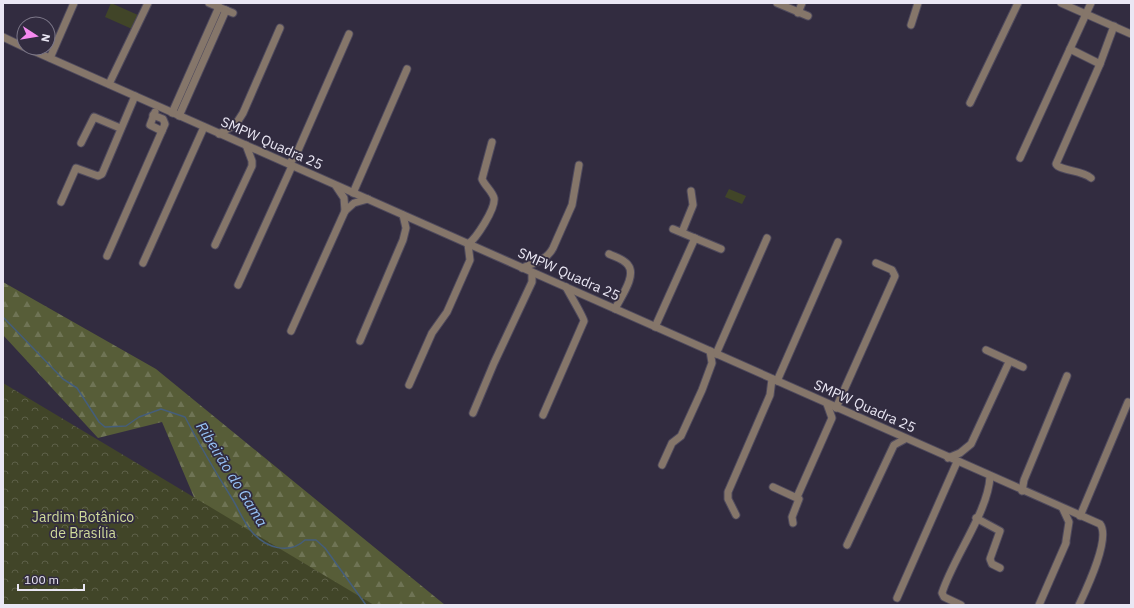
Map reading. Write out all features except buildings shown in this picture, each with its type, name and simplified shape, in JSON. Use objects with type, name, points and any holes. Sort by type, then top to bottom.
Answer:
[{"type":"street","points":[[50,58],[74,3]]},
{"type":"street","points":[[109,84],[148,3]]},
{"type":"street","points":[[176,114],[181,93],[226,10],[209,3]]},
{"type":"street","points":[[777,3],[808,16]]},
{"type":"street","points":[[798,13],[802,3]]},
{"type":"street","points":[[911,25],[918,3]]},
{"type":"street","points":[[970,103],[1018,3]]},
{"type":"street","points":[[1061,3],[1131,34]]},
{"type":"street","points":[[1020,158],[1091,3]]},
{"type":"street","points":[[1091,178],[1083,172],[1060,168],[1056,164],[1100,64],[1114,26]]},
{"type":"street","points":[[219,134],[236,124],[243,112],[280,28]]},
{"type":"street","points":[[238,285],[292,166],[349,34]]},
{"type":"street","name":"SMPW Quadra 25","points":[[3,37],[16,43]]},
{"type":"street","points":[[1070,49],[1100,64]]},
{"type":"street","points":[[176,114],[188,96],[204,51]]},
{"type":"street","name":"SMPW Quadra 25","points":[[45,56],[892,432],[1019,490],[1100,524],[1103,532],[1100,551],[1079,605]]},
{"type":"street","points":[[353,193],[407,69]]},
{"type":"street","points":[[181,93],[188,96]]},
{"type":"street","points":[[61,202],[76,168],[101,175],[120,134],[120,128],[135,96]]},
{"type":"street","points":[[157,106],[150,125],[162,131]]},
{"type":"street","points":[[106,256],[162,131],[165,121],[153,115]]},
{"type":"street","points":[[81,143],[94,117],[120,128]]},
{"type":"street","points":[[143,263],[204,127]]},
{"type":"street","points":[[470,260],[468,244],[477,236],[494,202],[493,197],[482,180],[492,142]]},
{"type":"street","points":[[215,245],[252,166],[252,161],[246,145]]},
{"type":"street","points":[[522,268],[541,260],[551,252],[570,210],[576,188],[579,165]]},
{"type":"street","points":[[334,184],[342,194],[345,211]]},
{"type":"street","points":[[682,232],[693,205],[691,191]]},
{"type":"street","points":[[291,330],[345,211],[354,203],[368,199]]},
{"type":"street","points":[[360,341],[405,234],[403,215]]},
{"type":"street","points":[[673,229],[721,249]]},
{"type":"street","points":[[655,327],[694,238]]},
{"type":"street","points":[[662,466],[672,443],[682,436],[712,363],[767,238]]},
{"type":"street","points":[[736,515],[728,499],[728,492],[770,395],[774,380],[838,242]]},
{"type":"street","points":[[409,385],[432,333],[447,312],[470,260],[483,250]]},
{"type":"street","points":[[608,254],[626,263],[630,269],[630,277],[615,309]]},
{"type":"street","points":[[473,413],[541,260]]},
{"type":"street","points":[[836,408],[895,276],[892,270],[876,263]]},
{"type":"street","points":[[543,415],[584,321],[583,315],[576,308],[566,287]]},
{"type":"street","points":[[986,350],[1023,368]]},
{"type":"street","points":[[948,458],[960,453],[971,444],[1009,362]]},
{"type":"street","points":[[1019,490],[1067,376]]},
{"type":"street","points":[[1080,516],[1128,402]]},
{"type":"street","points":[[793,523],[792,517],[799,500],[797,497],[832,418],[827,404]]},
{"type":"street","points":[[832,418],[847,412]]},
{"type":"street","points":[[847,545],[894,445],[892,432]]},
{"type":"street","points":[[894,445],[905,439]]},
{"type":"street","points":[[897,598],[957,462]]},
{"type":"street","points":[[961,605],[944,597],[942,593],[989,487],[990,477]]},
{"type":"street","points":[[989,487],[998,480]]},
{"type":"street","points":[[773,487],[797,497]]},
{"type":"street","points":[[1039,605],[1066,542],[1069,522],[1063,509]]},
{"type":"street","points":[[976,518],[1000,531],[990,559],[992,564],[1000,568]]},
{"type":"green space","points":[[111,3],[138,15],[132,29],[105,17]]},
{"type":"green space","points":[[729,189],[746,196],[742,204],[725,197]]},
{"type":"green space","points":[[3,282],[156,369],[445,605],[310,605],[199,509],[162,422],[98,438],[3,335]]},
{"type":"green space","name":"Jardim Botânico de Brasília","points":[[3,383],[374,605],[3,605]]},
{"type":"waterway","name":"Ribeirão do Gama","points":[[3,317],[63,379],[77,388],[99,422],[105,427],[126,426],[139,417],[161,409],[185,417],[244,521],[252,532],[264,542],[278,548],[299,545],[305,540],[316,540],[325,548],[366,605]]}]
